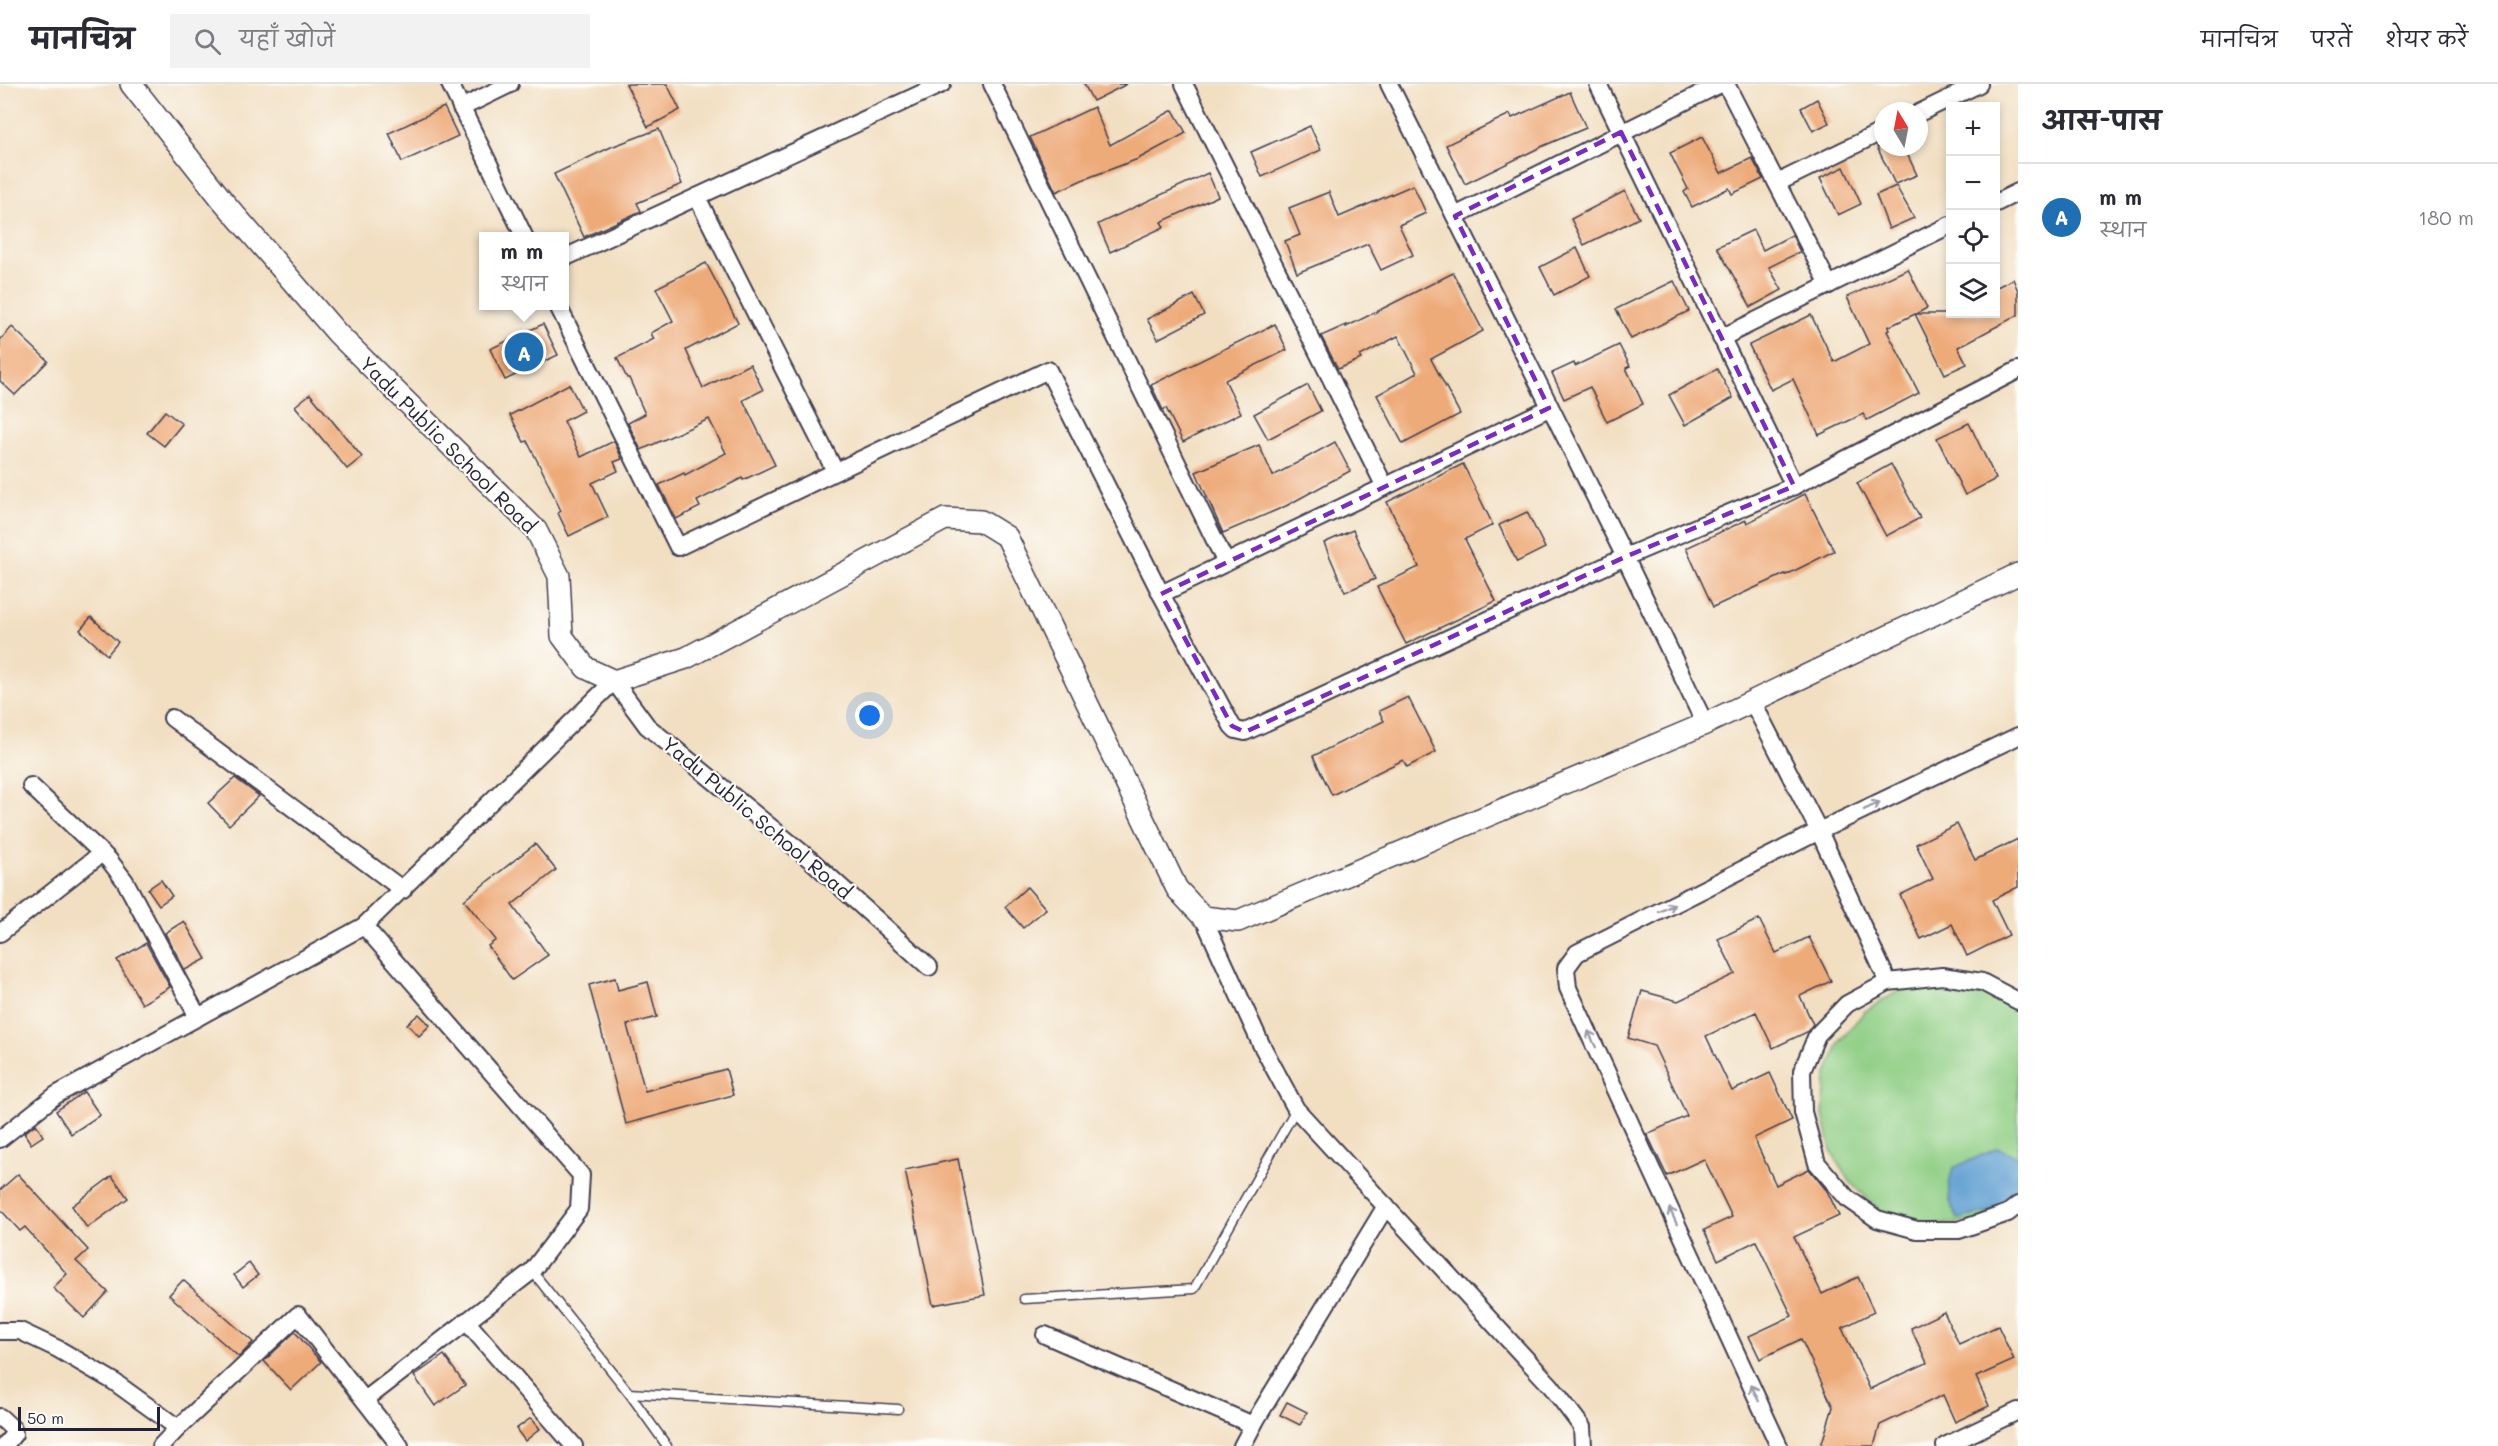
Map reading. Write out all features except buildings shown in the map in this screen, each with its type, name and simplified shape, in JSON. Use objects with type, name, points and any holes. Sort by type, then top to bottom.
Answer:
[{"type":"street","name":"Yadu Public School Road","points":[[132,84],[223,201],[337,333],[536,531],[560,576],[562,636],[586,668],[614,681],[647,726],[812,861],[929,968]]},
{"type":"street","points":[[450,84],[522,232]]},
{"type":"street","points":[[461,108],[510,84]]},
{"type":"street","points":[[992,84],[1226,563]]},
{"type":"street","points":[[1184,84],[1385,487]]},
{"type":"street","points":[[1389,84],[1625,557],[1705,724]]},
{"type":"street","points":[[1598,84],[1794,486]]},
{"type":"street","points":[[1455,216],[1720,84]]},
{"type":"street","points":[[1726,84],[1829,285]]},
{"type":"street","points":[[1928,109],[1979,84]]},
{"type":"street","points":[[569,256],[939,85]]},
{"type":"street","points":[[1777,183],[1874,135]]},
{"type":"street","points":[[2000,201],[2018,192]]},
{"type":"street","points":[[696,197],[835,471]]},
{"type":"street","points":[[1721,338],[1946,227]]},
{"type":"street","points":[[560,310],[678,547],[1048,370],[1161,594],[1232,726],[1240,732],[1245,732],[1625,557],[1794,486],[2018,370]]},
{"type":"street","points":[[1161,594],[1549,408]]},
{"type":"street","points":[[0,1139],[56,1095],[363,926],[403,890],[614,681],[686,658],[945,519],[981,521],[1007,537],[1177,889],[1203,917],[1261,1044],[1296,1109],[1551,1386],[1596,1446]]},
{"type":"street","points":[[1203,917],[1238,921],[1705,724],[2018,574]]},
{"type":"street","points":[[1752,701],[1819,831],[1888,982]]},
{"type":"street","points":[[172,718],[403,890]]},
{"type":"street","points":[[1779,1446],[1568,988],[1566,968],[1577,953],[1819,831],[2018,735]]},
{"type":"street","points":[[31,786],[102,854],[125,881],[198,1017]]},
{"type":"street","points":[[0,933],[102,854]]},
{"type":"street","points":[[363,926],[580,1175],[579,1209],[532,1271],[365,1400]]},
{"type":"street","points":[[2018,1001],[1982,982],[1942,976],[1888,982],[1847,1004],[1816,1035],[1802,1071],[1803,1112],[1817,1163],[1847,1198],[1877,1219],[1917,1230],[1959,1230],[2008,1213],[2018,1205]]},
{"type":"street","points":[[1242,1446],[1386,1206]]},
{"type":"street","points":[[161,1446],[298,1315],[400,1446]]},
{"type":"street","points":[[466,1321],[574,1446]]},
{"type":"street","points":[[0,1331],[20,1331],[58,1349],[113,1381],[178,1428]]},
{"type":"street","points":[[1046,1335],[1253,1425]]},
{"type":"street","points":[[1946,1446],[2018,1411]]},
{"type":"street","points":[[0,1417],[13,1429],[14,1434],[4,1446]]},
{"type":"street","points":[[1582,1427],[1583,1446]]},
{"type":"lane","points":[[1024,1299],[1194,1289],[1296,1109]]},
{"type":"lane","points":[[532,1271],[667,1446]]},
{"type":"lane","points":[[629,1394],[898,1408]]},
{"type":"highlighted area","points":[[1621,132],[1794,486],[1625,557],[1245,732],[1232,726],[1161,594],[1549,408],[1455,216]]},
{"type":"green space","points":[[1939,980],[1980,984],[2018,1002],[2018,1207],[1987,1223],[1913,1224],[1879,1209],[1851,1183],[1831,1151],[1823,1115],[1826,1077],[1839,1042],[1865,1011],[1900,990]]},
{"type":"water","points":[[1997,1148],[2018,1156],[2018,1197],[1987,1213],[1958,1219],[1949,1195],[1953,1168]]},
{"type":"place","name":"m m","points":[[524,352]]}]
